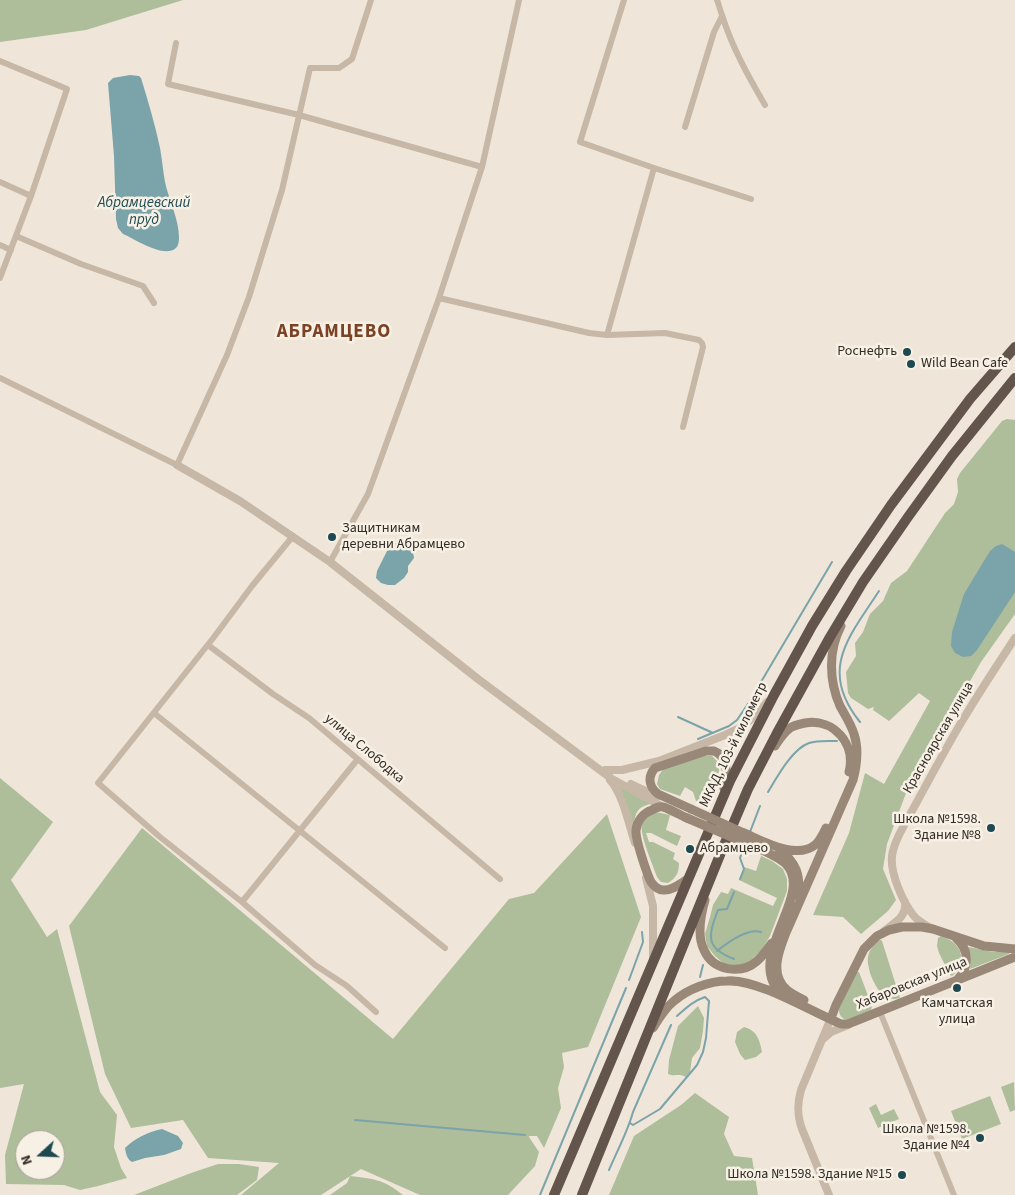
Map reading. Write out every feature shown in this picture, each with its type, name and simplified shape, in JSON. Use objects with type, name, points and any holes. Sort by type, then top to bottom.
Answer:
[{"type":"highway","name":"МКАД, 103-й километр","points":[[554,1195],[719,805],[774,695],[812,626],[855,557],[924,459],[970,399],[1015,347]]},
{"type":"highway","points":[[584,1192],[748,789],[802,685],[863,582],[908,517],[952,456],[1015,378]]},
{"type":"main road","points":[[722,850],[704,904],[701,939],[704,951],[716,964],[735,970],[752,965],[781,936],[853,780],[857,750],[854,735],[834,687],[832,660],[833,647],[838,632],[863,582]]},
{"type":"main road","points":[[719,805],[727,773],[720,755],[714,751],[706,751],[655,768],[651,773],[650,785],[654,791],[665,803],[687,818],[742,837],[790,850],[807,850],[817,844],[822,836],[847,778],[851,764],[850,752],[845,741],[831,727],[822,723],[813,722],[791,727],[780,738],[748,789]]},
{"type":"main road","points":[[688,879],[674,887],[663,890],[652,884],[637,838],[636,830],[642,816],[665,803],[691,809],[781,860],[787,866],[794,884],[781,936],[777,973],[786,989],[816,1007],[826,1010],[836,1005]]},
{"type":"main road","points":[[775,846],[788,856],[794,864],[800,885],[798,898],[770,963],[771,976],[775,986],[780,993],[789,998],[841,1024],[851,1024]]},
{"type":"main road","name":"Хабаровская улица","points":[[831,1018],[864,949],[872,939],[895,928],[922,927],[984,946],[1015,949]]},
{"type":"main road","points":[[952,935],[961,942],[966,960],[966,967],[963,973],[953,982]]},
{"type":"main road","name":"Хабаровская улица","points":[[851,1024],[1015,957]]},
{"type":"main road","points":[[632,1071],[663,1012],[674,1001],[701,986],[727,980],[758,986],[789,998]]},
{"type":"street","points":[[177,465],[224,363],[249,298],[282,190],[310,68],[339,68],[352,59],[371,0]]},
{"type":"street","points":[[330,562],[368,494],[439,298],[482,167],[519,0]]},
{"type":"street","points":[[624,0],[580,142],[751,199]]},
{"type":"street","points":[[717,0],[737,53],[765,105]]},
{"type":"street","points":[[685,127],[714,32],[722,16]]},
{"type":"street","points":[[176,44],[168,84],[299,115],[482,167]]},
{"type":"street","points":[[0,61],[67,89],[31,196],[0,278]]},
{"type":"street","points":[[608,335],[654,168]]},
{"type":"street","points":[[0,182],[31,196]]},
{"type":"street","points":[[16,236],[81,264],[143,286],[154,303]]},
{"type":"street","points":[[0,245],[11,250]]},
{"type":"street","points":[[439,298],[576,331],[608,335],[665,333],[699,340],[703,347],[683,427]]},
{"type":"street","points":[[0,378],[177,465],[240,500],[330,562],[478,679],[589,762],[665,803]]},
{"type":"street","points":[[292,536],[98,783],[160,837],[242,902],[315,965],[347,986],[376,1012]]},
{"type":"street","name":"Красноярская улица","points":[[933,929],[914,916],[905,900],[895,878],[892,856],[896,843],[963,719],[1015,638]]},
{"type":"street","name":"улица Слободка","points":[[208,645],[273,694],[309,718],[500,879]]},
{"type":"street","points":[[604,771],[622,770],[659,761],[725,735],[748,722],[774,695]]},
{"type":"street","points":[[154,713],[445,948]]},
{"type":"street","points":[[242,902],[357,760]]},
{"type":"street","points":[[604,771],[614,784],[620,798],[649,888],[653,906],[653,961]]},
{"type":"street","points":[[882,933],[904,913],[906,910],[905,900]]},
{"type":"street","points":[[880,1012],[954,1195]]},
{"type":"street","points":[[829,1195],[797,1113],[801,1090],[831,1018]]},
{"type":"street","name":"Хабаровская улица","points":[[822,1040],[831,1032],[851,1024]]},
{"type":"green space","points":[[0,0],[183,0],[86,30],[0,42]]},
{"type":"green space","points":[[1007,419],[1015,420],[1015,614],[981,662],[906,793],[887,844],[883,869],[896,900],[888,911],[861,934],[843,917],[813,915],[849,833],[865,773],[884,784],[930,701],[919,693],[889,721],[873,710],[874,707],[868,709],[851,698],[848,693],[846,672],[856,656],[855,643],[863,632],[870,614],[883,601],[891,583],[907,571],[945,513],[954,504],[958,492],[957,479],[960,473],[1002,421]]},
{"type":"green space","points":[[704,756],[712,756],[718,762],[719,767],[715,784],[705,805],[696,801],[693,792],[685,787],[680,796],[660,789],[657,784],[659,775],[664,768]]},
{"type":"green space","points":[[0,778],[53,822],[11,880],[47,937],[57,929],[100,1092],[117,1115],[114,1147],[121,1168],[127,1178],[80,1190],[64,1185],[6,1184],[5,1155],[24,1084],[0,1088]]},
{"type":"green space","points":[[618,785],[651,804],[642,807],[638,811],[633,827]]},
{"type":"green space","points":[[656,812],[670,815],[666,830],[681,836],[677,846],[651,833],[646,833],[649,842],[653,842],[675,853],[673,859],[679,863],[678,872],[668,883],[661,882],[657,877],[643,835],[642,824],[644,819]]},
{"type":"green space","points":[[607,814],[641,917],[588,1047],[562,1053],[564,1067],[558,1088],[561,1108],[544,1148],[537,1136],[529,1136],[539,1152],[535,1166],[508,1195],[420,1195],[361,1169],[321,1195],[241,1195],[279,1163],[208,1158],[183,1120],[131,1128],[105,1074],[69,926],[142,828],[393,1039],[509,899],[534,893]]},
{"type":"green space","points":[[761,856],[783,869],[787,879],[787,891],[770,936],[761,951],[745,964],[734,966],[723,963],[707,946],[705,934],[713,905],[721,892],[728,894],[731,888],[773,906],[777,898],[739,880],[744,867],[756,871]]},
{"type":"green space","points":[[941,936],[953,943],[960,952],[960,965],[952,976],[937,946],[938,938]]},
{"type":"green space","points":[[878,940],[882,941],[900,998],[894,999],[884,996],[877,988],[870,973],[869,954]]},
{"type":"green space","points":[[969,947],[993,952],[1009,952],[1009,954],[970,969]]},
{"type":"green space","points":[[856,972],[859,972],[872,1006],[871,1010],[847,1020],[841,1016],[839,1009]]},
{"type":"green space","points":[[698,1006],[704,1018],[703,1031],[700,1048],[692,1058],[690,1072],[686,1077],[668,1074],[669,1060],[678,1026]]},
{"type":"green space","points":[[744,1027],[755,1033],[762,1052],[756,1057],[745,1060],[735,1042],[737,1032]]},
{"type":"green space","points":[[1014,1082],[1015,1110],[1010,1112],[1001,1087]]},
{"type":"green space","points":[[695,1093],[729,1117],[724,1134],[734,1156],[752,1158],[758,1195],[609,1195],[634,1136],[681,1105]]},
{"type":"green space","points":[[990,1096],[1001,1124],[962,1139],[951,1111]]},
{"type":"green space","points":[[876,1104],[881,1115],[894,1109],[899,1119],[878,1128],[869,1108]]},
{"type":"green space","points":[[218,1164],[239,1164],[259,1167],[257,1180],[237,1195],[134,1195],[191,1173]]},
{"type":"green space","points":[[350,1176],[378,1181],[390,1186],[403,1195],[330,1195],[347,1183]]},
{"type":"water","name":"Абрамцевский пруд","points":[[130,75],[141,78],[158,139],[165,182],[179,231],[178,245],[171,251],[157,250],[150,247],[123,234],[118,228],[108,83],[113,78]]},
{"type":"water","points":[[396,543],[413,552],[414,558],[408,566],[408,572],[404,578],[395,585],[388,585],[381,583],[376,578],[377,571],[389,547]]},
{"type":"water","points":[[1002,544],[1015,552],[1015,592],[977,650],[971,656],[963,657],[955,653],[951,646],[952,632],[964,594],[990,551]]},
{"type":"water","points":[[162,1129],[178,1136],[183,1143],[181,1149],[132,1162],[129,1159],[125,1148],[142,1136]]},
{"type":"waterway","points":[[758,687],[832,562]]},
{"type":"waterway","points":[[860,722],[848,703],[841,686],[842,654],[857,624],[879,591]]},
{"type":"waterway","points":[[698,739],[729,726],[737,720],[754,695]]},
{"type":"waterway","points":[[678,717],[713,733]]},
{"type":"waterway","points":[[768,792],[791,757],[803,746],[816,741],[837,741]]},
{"type":"waterway","points":[[750,832],[760,806]]},
{"type":"waterway","points":[[740,879],[744,869],[740,858],[744,846]]},
{"type":"waterway","points":[[734,892],[727,909],[718,910],[712,927],[711,940],[718,950],[734,959]]},
{"type":"waterway","points":[[717,951],[744,934],[756,931],[761,932]]},
{"type":"waterway","points":[[629,980],[643,942],[642,932]]},
{"type":"waterway","points":[[700,977],[703,965]]},
{"type":"waterway","points":[[540,1195],[626,988]]},
{"type":"waterway","points":[[630,1123],[633,1125],[660,1109],[697,1065],[703,1052],[709,1001],[705,997],[690,1005],[677,1016]]},
{"type":"waterway","points":[[609,1170],[671,1025]]},
{"type":"waterway","points":[[355,1120],[525,1135]]},
{"type":"place","name":"Роснефть","points":[[907,352]]},
{"type":"place","name":"Wild Bean Cafe","points":[[911,364]]},
{"type":"place","name":"Защитникам деревни Абрамцево","points":[[332,537]]},
{"type":"place","name":"Школа №1598. Здание №8","points":[[991,828]]},
{"type":"place","name":"Абрамцево","points":[[690,849]]},
{"type":"place","name":"Камчатская улица","points":[[957,988]]},
{"type":"place","name":"Школа №1598. Здание №4","points":[[980,1138]]},
{"type":"place","name":"Школа №1598. Здание №15","points":[[902,1175]]},
{"type":"district","name":"АБРАМЦЕВО","points":[[334,333]]}]
